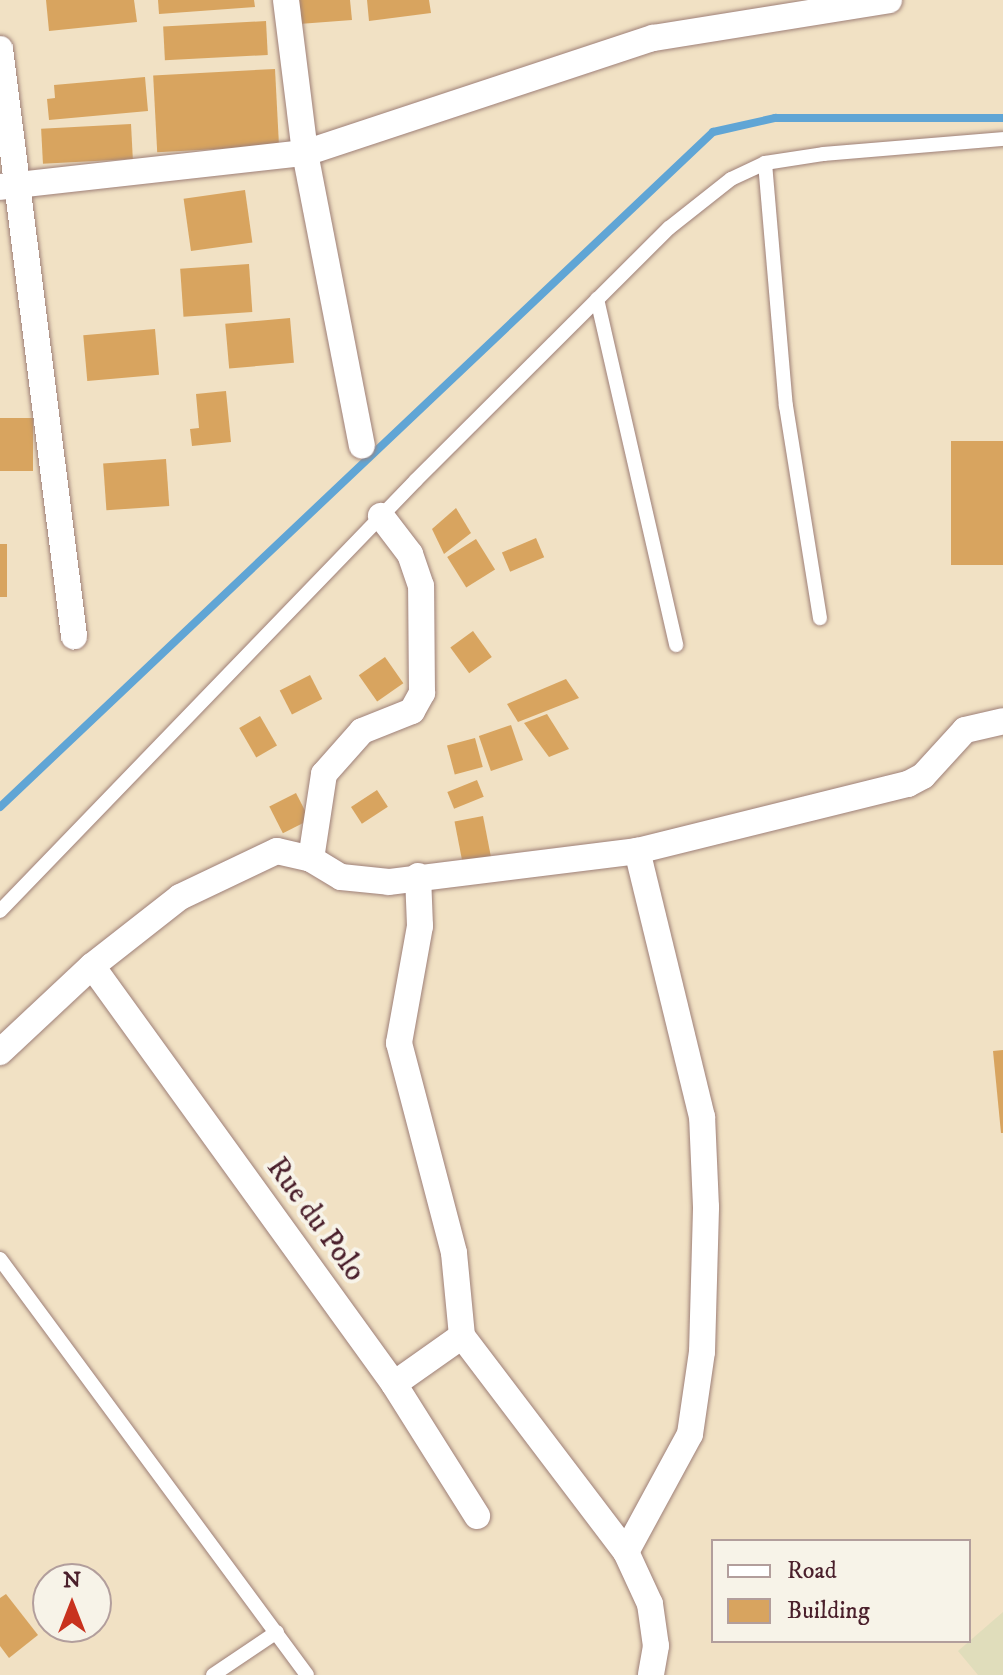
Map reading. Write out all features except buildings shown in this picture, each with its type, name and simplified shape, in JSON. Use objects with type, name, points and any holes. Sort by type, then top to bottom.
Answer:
[{"type":"street","points":[[286,0],[305,153],[362,445]]},
{"type":"street","points":[[7,186],[305,153],[653,38],[889,0]]},
{"type":"street","points":[[0,49],[7,186],[74,636]]},
{"type":"street","points":[[311,859],[324,774],[362,731],[412,711],[422,693],[421,586],[410,554],[381,516]]},
{"type":"street","points":[[0,1052],[92,966],[180,897],[277,851],[311,859],[341,877],[389,882],[637,851],[908,784],[923,776],[965,730],[1003,721]]},
{"type":"street","points":[[626,1552],[690,1434],[702,1352],[706,1207],[699,1101],[637,851]]},
{"type":"street","points":[[418,876],[420,926],[399,1043],[454,1253],[462,1336],[626,1552],[650,1604],[656,1646],[651,1675]]},
{"type":"street","name":"Rue du Polo","points":[[92,966],[394,1384],[477,1516]]},
{"type":"street","points":[[394,1384],[462,1336]]},
{"type":"lane","points":[[0,911],[381,516],[597,299],[669,228],[731,179],[765,163],[1003,139]]},
{"type":"lane","points":[[765,163],[786,406],[820,618]]},
{"type":"lane","points":[[597,299],[676,645]]},
{"type":"lane","points":[[0,1259],[307,1675]]},
{"type":"lane","points":[[213,1675],[277,1632]]},
{"type":"shaded area","points":[[1003,1612],[1003,1675],[978,1675],[958,1651],[971,1643]]},
{"type":"waterway","points":[[0,807],[713,132],[775,118],[1003,118]]}]
